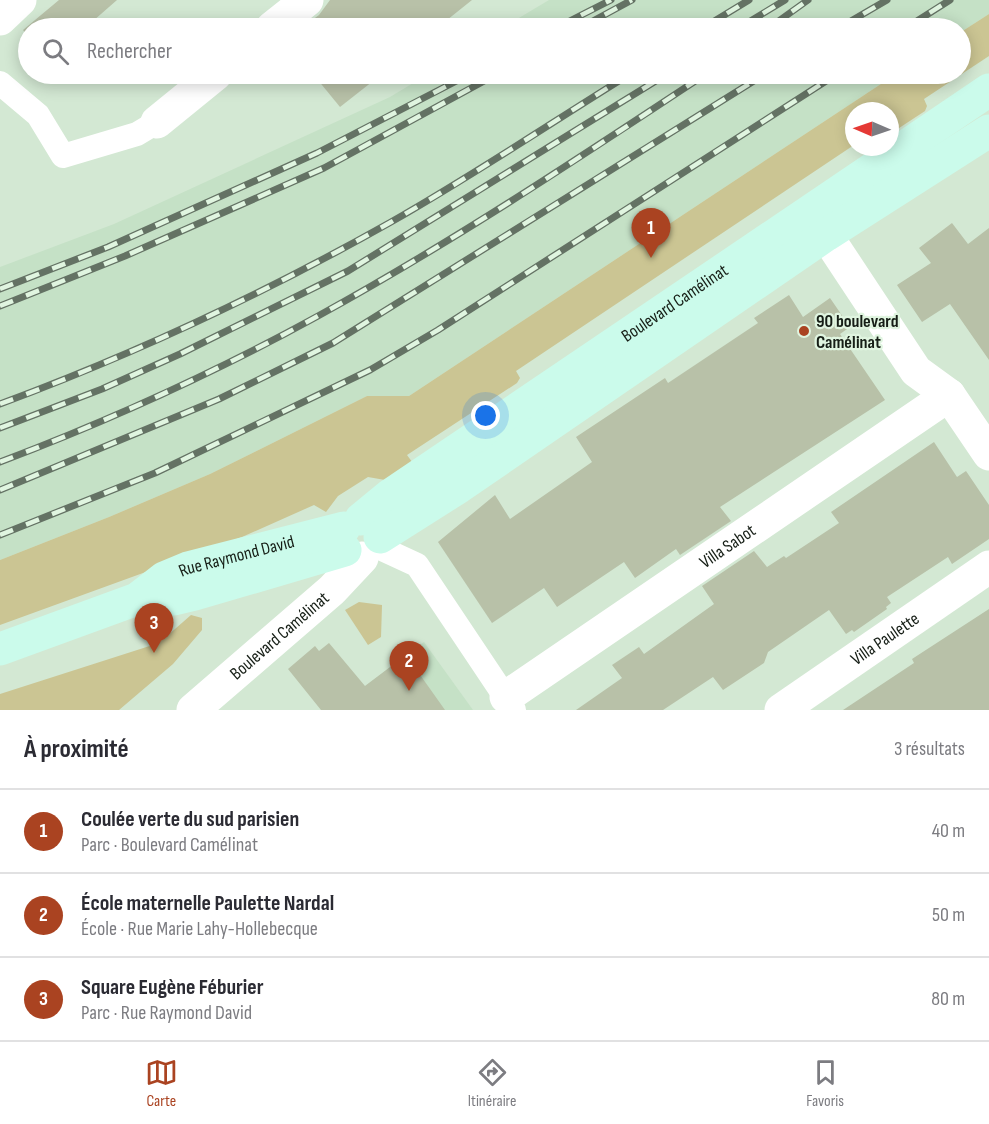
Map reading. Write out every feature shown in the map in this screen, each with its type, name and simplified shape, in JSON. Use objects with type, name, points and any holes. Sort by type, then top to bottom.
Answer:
[{"type":"main road","name":"Boulevard Camélinat","points":[[362,540],[389,496],[989,90]]},
{"type":"main road","name":"Boulevard Camélinat","points":[[362,540],[459,487],[826,235],[989,131]]},
{"type":"main road","name":"Rue Raymond David","points":[[0,649],[136,599],[164,578],[188,568],[362,540]]},
{"type":"street","points":[[0,19],[20,0]]},
{"type":"street","points":[[284,18],[307,0]]},
{"type":"street","points":[[0,83],[38,115],[63,156],[137,134],[157,122],[204,84]]},
{"type":"street","points":[[826,235],[916,371],[949,394],[989,454]]},
{"type":"street","name":"Villa Sabot","points":[[510,704],[949,394]]},
{"type":"street","points":[[362,540],[417,565],[510,704]]},
{"type":"street","name":"Boulevard Camélinat","points":[[193,710],[332,590],[362,540]]},
{"type":"street","name":"Villa Paulette","points":[[782,710],[989,567]]},
{"type":"shaded area","points":[[549,0],[989,0],[989,14],[971,26],[971,18],[519,18]]},
{"type":"shaded area","points":[[989,14],[989,56],[971,68],[971,26]]},
{"type":"shaded area","points":[[411,84],[881,84],[854,102],[845,102],[845,108],[409,396],[367,396],[210,474],[0,560],[0,267],[114,224],[390,97]]},
{"type":"shaded area","points":[[881,84],[947,84],[924,99],[927,106],[925,111],[899,128],[899,102],[854,102]]},
{"type":"shaded area","points":[[845,108],[845,151],[516,371],[520,378],[517,383],[407,455],[418,470],[402,483],[368,477],[338,496],[326,512],[314,505],[242,537],[0,625],[0,560],[210,474],[367,396],[409,396]]},
{"type":"shaded area","points":[[359,602],[382,605],[381,637],[368,645],[345,610]]},
{"type":"shaded area","points":[[191,615],[202,618],[202,630],[173,664],[119,710],[0,710],[0,694],[159,643]]},
{"type":"shaded area","points":[[424,642],[473,710],[333,710]]},
{"type":"building","points":[[59,0],[117,0],[96,18],[37,18]]},
{"type":"building","points":[[330,0],[472,0],[450,18],[315,18]]},
{"type":"building","points":[[321,84],[369,84],[340,107]]},
{"type":"building","points":[[952,223],[968,244],[989,228],[989,360],[950,304],[922,322],[897,285],[931,263],[919,248]]},
{"type":"building","points":[[789,295],[803,317],[830,298],[850,327],[840,334],[885,400],[720,507],[731,521],[680,555],[676,549],[635,578],[624,562],[557,607],[544,588],[492,623],[438,542],[495,495],[510,519],[592,462],[576,437],[665,378],[668,383],[758,323],[754,318]]},
{"type":"building","points":[[934,442],[957,477],[966,471],[989,505],[989,539],[952,564],[948,557],[887,597],[891,603],[886,607],[887,609],[854,632],[852,630],[846,634],[829,610],[768,652],[764,663],[723,690],[713,677],[663,710],[576,710],[622,678],[612,665],[639,647],[644,654],[714,604],[702,586],[754,551],[767,567],[784,556],[786,558],[839,523],[831,512]]},
{"type":"building","points":[[989,609],[989,710],[843,710],[914,663],[912,659]]},
{"type":"building","points":[[329,643],[365,686],[406,655],[445,710],[321,710],[288,669],[315,646],[319,651]]},
{"type":"railway","points":[[576,18],[611,0]]},
{"type":"railway","points":[[599,18],[632,0]]},
{"type":"railway","points":[[719,18],[749,0]]},
{"type":"railway","points":[[755,18],[785,0]]},
{"type":"railway","points":[[783,18],[808,0]]},
{"type":"railway","points":[[856,18],[887,0]]},
{"type":"railway","points":[[922,18],[950,0]]},
{"type":"railway","points":[[0,289],[108,247],[317,153],[451,84]]},
{"type":"railway","points":[[0,306],[125,256],[324,168],[479,84]]},
{"type":"railway","points":[[0,404],[199,321],[344,248],[481,168],[614,84]]},
{"type":"railway","points":[[0,428],[102,389],[180,354],[348,271],[651,84]]},
{"type":"railway","points":[[0,462],[161,395],[318,316],[466,229],[691,84]]},
{"type":"railway","points":[[0,490],[219,399],[333,343],[749,84]]},
{"type":"railway","points":[[0,535],[155,473],[370,370],[438,330],[821,84]]},
{"type":"place","name":"Coulée verte du sud parisien","points":[[651,258]]},
{"type":"place","name":"90 boulevard Camélinat","points":[[804,331]]},
{"type":"place","name":"Square Eugène Féburier","points":[[154,653]]},
{"type":"place","name":"École maternelle Paulette Nardal","points":[[409,691]]}]
